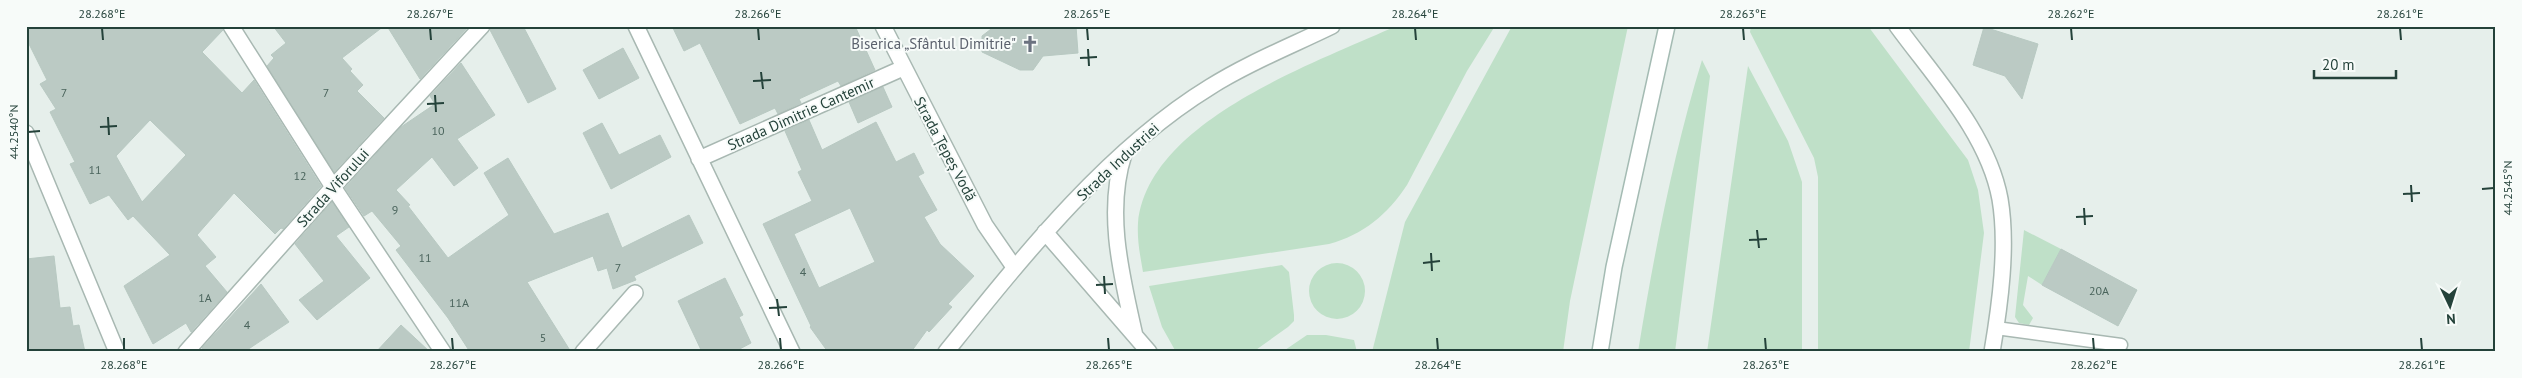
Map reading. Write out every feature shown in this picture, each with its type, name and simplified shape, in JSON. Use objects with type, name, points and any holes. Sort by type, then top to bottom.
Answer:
[{"type":"street","points":[[231,26],[333,187],[443,352]]},
{"type":"street","name":"Strada Viforului","points":[[186,352],[333,187],[482,26]]},
{"type":"street","points":[[636,26],[792,352]]},
{"type":"street","name":"Strada Țepeș Vodă","points":[[883,26],[985,225],[1014,267]]},
{"type":"street","name":"Strada Industriei","points":[[946,352],[1014,267],[1045,232],[1124,154],[1158,124],[1210,87],[1332,26]]},
{"type":"street","points":[[1600,352],[1614,267],[1650,95],[1667,26]]},
{"type":"street","points":[[1897,26],[1969,126],[1985,156],[2000,198],[2003,239],[1995,350]]},
{"type":"street","name":"Strada Dimitrie Cantemir","points":[[699,159],[903,68]]},
{"type":"street","points":[[26,133],[117,352]]},
{"type":"street","points":[[1124,154],[1117,194],[1115,222],[1118,251],[1135,336]]},
{"type":"street","points":[[1045,232],[1149,352]]},
{"type":"street","points":[[583,352],[635,293]]},
{"type":"lane","points":[[1996,328],[2121,345]]},
{"type":"green space","points":[[1396,26],[1495,26],[1467,71],[1407,185],[1383,214],[1364,229],[1329,244],[1143,272],[1138,241],[1138,223],[1149,186],[1171,154],[1203,125],[1241,100],[1282,77]]},
{"type":"green space","points":[[1512,26],[1628,26],[1570,301],[1563,352],[1372,352],[1405,222]]},
{"type":"green space","points":[[1751,26],[1868,26],[1968,160],[1978,190],[1984,233],[1969,352],[1818,352],[1818,177],[1814,158],[1750,32]]},
{"type":"green space","points":[[1702,60],[1710,76],[1675,352],[1638,352],[1665,205],[1682,132]]},
{"type":"green space","points":[[1748,66],[1788,141],[1802,182],[1802,352],[1707,352]]},
{"type":"green space","points":[[2024,230],[2061,249],[2042,285],[2028,276],[2023,305],[2033,318],[2029,325],[2019,323],[2015,317]]},
{"type":"green space","points":[[1337,263],[1357,271],[1365,291],[1357,311],[1337,319],[1317,311],[1309,291],[1317,271]]},
{"type":"green space","points":[[1282,265],[1289,272],[1294,315],[1294,321],[1288,327],[1253,352],[1176,352],[1162,327],[1149,286]]},
{"type":"green space","points":[[1307,335],[1326,335],[1354,340],[1357,352],[1282,352]]},
{"type":"building","points":[[26,26],[222,26],[223,30],[202,52],[242,93],[254,80],[321,186],[283,229],[281,228],[275,234],[234,193],[197,235],[216,257],[205,266],[227,292],[191,332],[186,323],[153,344],[124,286],[170,255],[133,216],[128,220],[109,195],[90,204],[70,164],[75,162],[50,112],[56,109],[40,84],[47,80],[26,38]],"holes":[[[150,120],[186,155],[142,202],[116,156]]]},
{"type":"building","points":[[273,26],[384,26],[342,58],[352,69],[350,71],[363,85],[357,91],[384,118],[334,172],[267,66],[274,58],[271,55],[286,43]]},
{"type":"building","points":[[387,26],[469,26],[420,79]]},
{"type":"building","points":[[491,26],[523,26],[556,89],[528,103],[490,30]]},
{"type":"building","points":[[672,26],[855,26],[875,70],[841,86],[838,81],[799,99],[801,103],[778,114],[775,108],[740,124],[700,43],[684,51]]},
{"type":"building","name":"Biserica „Sfântul Dimitrie\"","points":[[995,26],[1076,26],[1078,53],[1043,56],[1033,70],[1020,70],[982,52],[982,36]]},
{"type":"building","points":[[1984,27],[2038,44],[2022,99],[2005,76],[1973,65]]},
{"type":"building","points":[[623,48],[639,78],[599,99],[583,70]]},
{"type":"building","points":[[461,63],[495,115],[457,139],[478,168],[454,186],[432,157],[396,190],[410,205],[408,206],[448,258],[509,215],[484,173],[508,158],[554,234],[608,213],[622,248],[689,215],[703,243],[634,276],[636,280],[613,289],[607,268],[598,271],[593,256],[527,282],[571,352],[470,352],[448,318],[396,250],[401,246],[372,211],[364,216],[345,188],[401,127],[435,104],[430,96]]},
{"type":"building","points":[[883,87],[892,107],[858,123],[849,102]]},
{"type":"building","points":[[809,120],[822,150],[876,122],[896,162],[914,153],[924,173],[918,176],[937,210],[924,217],[940,244],[974,276],[948,304],[952,307],[929,332],[927,330],[911,352],[828,352],[810,327],[763,224],[812,201],[798,172],[802,170],[785,131]],"holes":[[[850,208],[875,262],[819,288],[794,234]]]},
{"type":"building","points":[[602,123],[619,155],[660,135],[671,157],[611,189],[583,133]]},
{"type":"building","points":[[332,202],[349,227],[336,236],[370,278],[317,320],[299,300],[324,281],[295,244]]},
{"type":"building","points":[[2061,249],[2137,290],[2118,326],[2042,285]]},
{"type":"building","points":[[54,256],[60,308],[70,307],[73,326],[79,325],[85,352],[26,352],[26,259]]},
{"type":"building","points":[[725,278],[743,315],[739,317],[751,343],[734,352],[702,352],[678,301]]},
{"type":"building","points":[[261,284],[289,322],[244,352],[205,352],[202,348]]},
{"type":"building","points":[[401,325],[430,352],[376,352]]},
{"type":"place","name":"Biserica „Sfântul Dimitrie\"","points":[[1030,44]]}]
